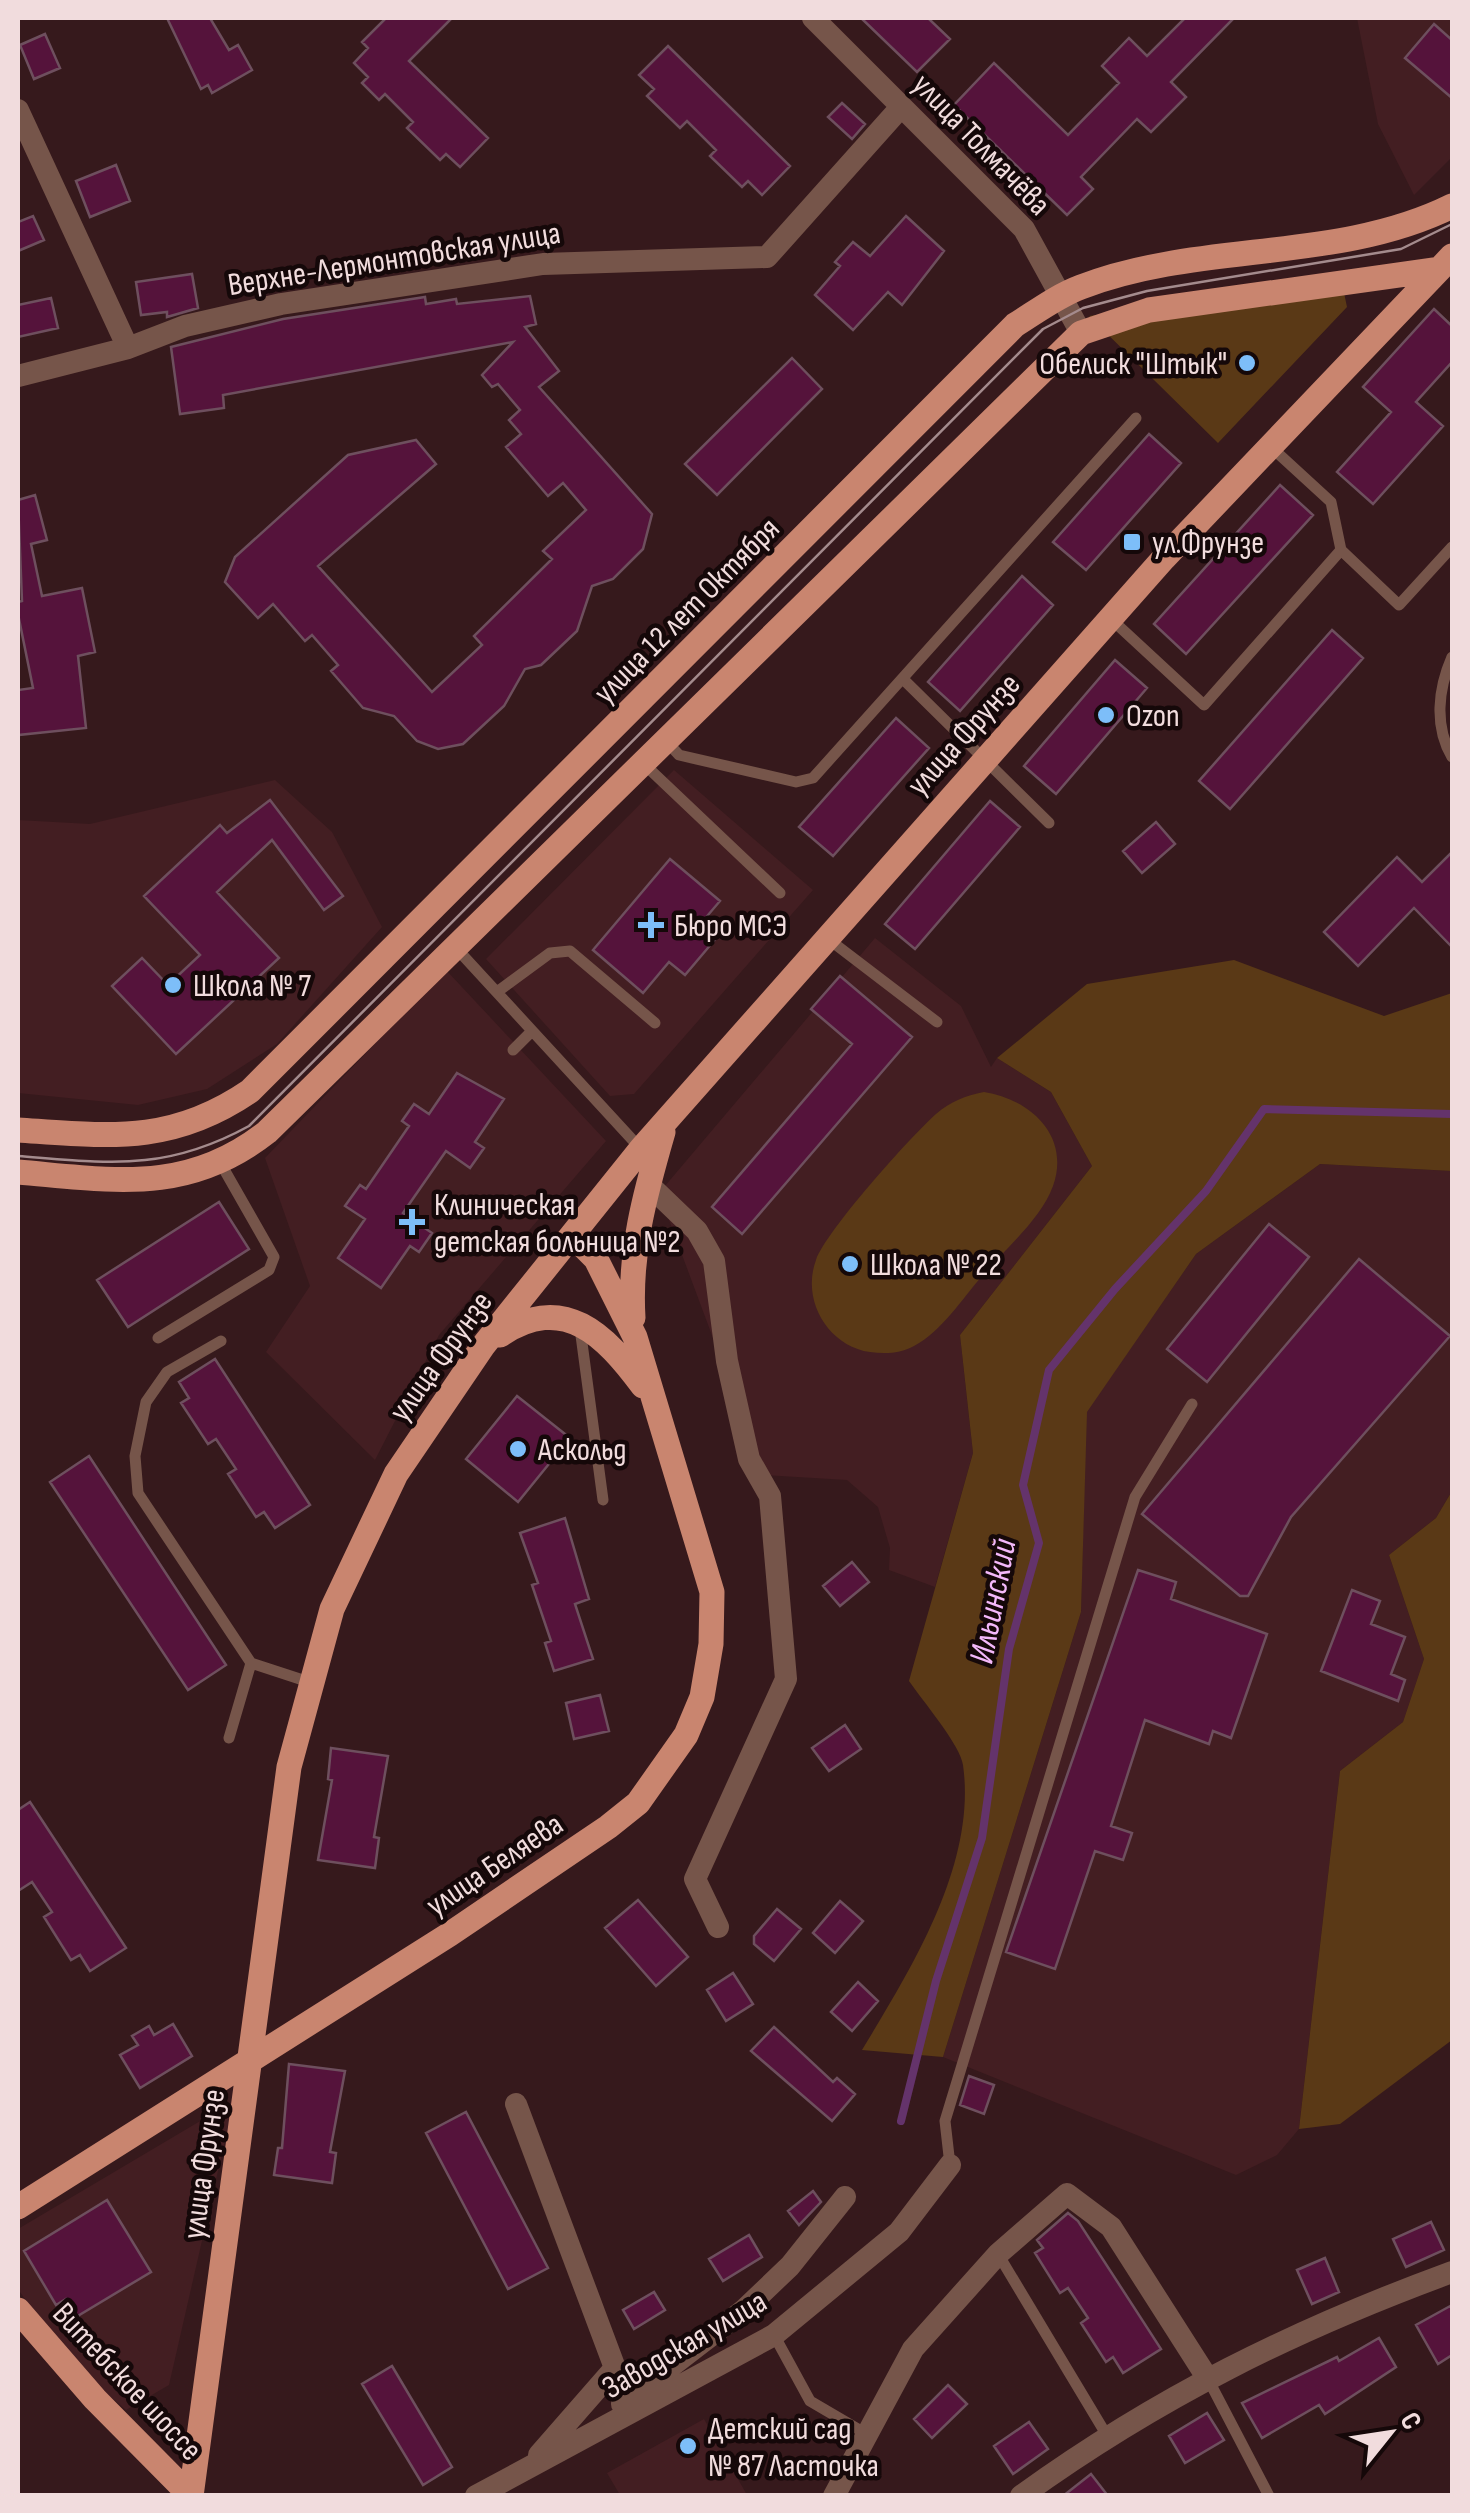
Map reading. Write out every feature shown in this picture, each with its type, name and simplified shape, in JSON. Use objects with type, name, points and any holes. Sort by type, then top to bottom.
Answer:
[{"type":"main road","name":"улица 12 лет Октября","points":[[18,1130],[121,1136],[164,1132],[217,1113],[250,1090],[1015,325],[1061,296],[1136,270],[1394,230],[1452,206]]},
{"type":"main road","name":"улица Фрунзе","points":[[191,2496],[289,1767],[309,1682],[332,1609],[396,1474],[483,1346],[641,1149],[1110,618],[1444,263],[1452,238]]},
{"type":"main road","points":[[18,1172],[163,1180],[222,1164],[307,1096],[1081,333],[1150,310],[1444,263]]},
{"type":"main road","points":[[635,1337],[630,1279],[648,1184],[665,1122]]},
{"type":"main road","points":[[574,1237],[596,1259],[635,1337]]},
{"type":"main road","points":[[483,1346],[531,1319],[549,1317],[582,1325],[620,1354],[652,1398]]},
{"type":"main road","name":"улица Беляева","points":[[18,2208],[450,1934],[638,1803],[665,1770],[702,1697],[711,1644],[712,1592],[635,1337]]},
{"type":"main road","name":"Витебское шоссе","points":[[18,2310],[96,2399],[191,2496]]},
{"type":"street","name":"улица Толмачёва","points":[[813,18],[1024,229],[1081,333]]},
{"type":"street","name":"Верхне-Лермонтовская улица","points":[[18,376],[128,348],[185,326],[281,304],[543,264],[767,257],[901,107]]},
{"type":"street","points":[[18,110],[128,348]]},
{"type":"street","points":[[648,1184],[697,1231],[714,1261],[727,1361],[749,1460],[770,1496],[780,1588],[786,1679],[696,1879],[718,1927]]},
{"type":"street","name":"Заводская улица","points":[[516,2104],[615,2368],[533,2462]]},
{"type":"street","name":"Заводская улица","points":[[476,2496],[774,2335],[899,2232],[950,2164]]},
{"type":"street","points":[[834,2496],[913,2349],[998,2254],[1067,2194],[1112,2227],[1208,2379]]},
{"type":"street","name":"Заводская улица","points":[[569,2445],[744,2310],[790,2266],[845,2197]]},
{"type":"street","points":[[1020,2496],[1106,2434],[1208,2379],[1332,2316],[1452,2272]]},
{"type":"lane","points":[[667,742],[679,755],[796,782],[813,778],[1136,418]]},
{"type":"lane","points":[[1270,446],[1331,502],[1341,550],[1399,605],[1452,547]]},
{"type":"lane","points":[[1110,618],[1204,705],[1341,550]]},
{"type":"lane","points":[[1452,657],[1441,682],[1441,738],[1452,757]]},
{"type":"lane","points":[[903,679],[1049,823]]},
{"type":"lane","points":[[644,764],[780,893]]},
{"type":"lane","points":[[827,938],[937,1022]]},
{"type":"lane","points":[[457,949],[641,1149]]},
{"type":"lane","points":[[497,992],[550,953],[570,952],[655,1022]]},
{"type":"lane","points":[[512,1050],[532,1031]]},
{"type":"lane","points":[[158,1338],[269,1270],[274,1257],[222,1164]]},
{"type":"lane","points":[[582,1325],[577,1332],[604,1500]]},
{"type":"lane","points":[[220,1341],[167,1372],[146,1402],[135,1456],[138,1493],[251,1663],[309,1682]]},
{"type":"lane","points":[[950,2164],[945,2121],[1135,1498],[1192,1404]]},
{"type":"lane","points":[[229,1738],[251,1663]]},
{"type":"lane","points":[[998,2254],[1106,2434]]},
{"type":"lane","points":[[774,2335],[810,2401],[868,2435]]},
{"type":"lane","points":[[1208,2379],[1269,2496]]},
{"type":"shaded area","points":[[1357,18],[1452,18],[1452,157],[1414,195],[1378,124]]},
{"type":"shaded area","points":[[1331,282],[1343,288],[1347,307],[1218,443],[1089,316]]},
{"type":"shaded area","name":"Бюро МСЭ","points":[[674,770],[813,890],[634,1094],[610,1096],[486,959]]},
{"type":"shaded area","name":"Школа № 7","points":[[275,780],[332,832],[382,927],[277,1044],[207,1089],[138,1105],[18,1093],[18,820],[90,824]]},
{"type":"shaded area","name":"Школа № 22","points":[[875,938],[961,1006],[991,1067],[997,1058],[1051,1092],[1092,1166],[960,1335],[973,1453],[935,1587],[889,1570],[890,1548],[878,1507],[847,1480],[764,1475],[659,1193]]},
{"type":"shaded area","points":[[1234,960],[1384,1016],[1452,993],[1452,1171],[1320,1164],[1196,1254],[1087,1412],[1081,1612],[943,2057],[862,2050],[936,1914],[960,1840],[965,1802],[961,1757],[909,1681],[973,1453],[960,1335],[1092,1166],[1051,1092],[997,1058],[1087,984]]},
{"type":"shaded area","name":"Клиническая детская больница №2","points":[[446,970],[606,1141],[439,1335],[375,1460],[266,1352],[310,1286],[265,1158]]},
{"type":"shaded area","points":[[984,1092],[1030,1111],[1051,1136],[1057,1168],[1047,1198],[1022,1233],[924,1340],[892,1353],[855,1348],[831,1331],[815,1305],[812,1275],[823,1246],[924,1125],[953,1102]]},
{"type":"shaded area","points":[[1320,1164],[1452,1171],[1452,1491],[1436,1518],[1389,1555],[1424,1659],[1403,1722],[1340,1771],[1299,2129],[1277,2155],[1236,2175],[943,2057],[1081,1612],[1086,1412],[1196,1254]]},
{"type":"shaded area","points":[[1452,1491],[1452,2040],[1340,2124],[1299,2129],[1340,1771],[1403,1722],[1424,1659],[1389,1555],[1436,1518]]},
{"type":"shaded area","points":[[234,2101],[169,2385],[126,2410],[66,2359],[18,2289],[18,2229]]},
{"type":"shaded area","name":"Детский сад № 87 Ласточка","points":[[704,2419],[747,2495],[620,2495],[607,2473]]},
{"type":"building","points":[[167,18],[210,18],[229,50],[238,45],[252,70],[212,93],[208,85],[201,89]]},
{"type":"building","points":[[386,18],[452,18],[409,61],[488,138],[460,167],[446,154],[440,160],[407,128],[413,122],[385,94],[379,100],[362,83],[368,77],[354,63],[368,48],[362,42]]},
{"type":"building","points":[[861,18],[928,18],[950,39],[917,72]]},
{"type":"building","points":[[1185,18],[1234,18],[1171,82],[1186,97],[1151,132],[1137,119],[1081,177],[1093,189],[1067,215],[954,105],[994,63],[1068,135],[1119,83],[1102,66],[1129,38],[1147,56]]},
{"type":"building","points":[[1434,24],[1452,40],[1452,98],[1405,58]]},
{"type":"building","points":[[45,34],[60,68],[34,79],[20,45]]},
{"type":"building","points":[[668,46],[790,166],[762,195],[748,181],[742,187],[710,156],[716,150],[687,121],[680,128],[647,96],[654,89],[639,75]]},
{"type":"building","points":[[842,103],[865,124],[852,139],[828,117]]},
{"type":"building","points":[[116,165],[130,201],[90,217],[76,181]]},
{"type":"building","points":[[33,216],[44,240],[18,251],[18,222]]},
{"type":"building","points":[[906,216],[944,251],[902,305],[888,292],[853,330],[815,295],[840,266],[835,262],[853,242],[870,256]]},
{"type":"building","points":[[192,274],[198,308],[167,317],[167,312],[141,315],[136,282]]},
{"type":"building","points":[[530,296],[536,324],[525,327],[559,371],[539,387],[652,514],[643,549],[613,579],[592,586],[577,631],[541,665],[525,669],[504,706],[463,744],[438,749],[417,741],[394,716],[363,708],[331,671],[338,665],[312,635],[305,641],[273,604],[258,618],[225,582],[235,557],[348,455],[416,440],[436,464],[318,566],[432,692],[482,645],[474,636],[552,559],[543,551],[586,510],[563,483],[548,496],[506,447],[521,434],[509,420],[520,410],[498,384],[492,387],[482,375],[513,342],[223,395],[224,408],[180,414],[171,347],[283,319],[425,297],[426,304],[456,299],[457,304]]},
{"type":"building","points":[[51,298],[58,328],[18,337],[18,305]]},
{"type":"building","points":[[1434,309],[1452,326],[1452,362],[1416,402],[1443,426],[1373,504],[1337,472],[1391,412],[1363,387]]},
{"type":"building","points":[[792,358],[822,389],[717,495],[685,464]]},
{"type":"building","points":[[1149,434],[1181,463],[1086,570],[1053,542]]},
{"type":"building","points":[[1280,485],[1313,515],[1186,654],[1154,624]]},
{"type":"building","points":[[35,495],[47,540],[31,544],[42,596],[82,588],[95,652],[78,656],[86,728],[18,735],[18,690],[33,688],[18,614],[18,602],[22,601],[18,500]]},
{"type":"building","points":[[1022,576],[1053,605],[960,711],[928,682]]},
{"type":"building","points":[[1332,630],[1363,658],[1230,809],[1199,781]]},
{"type":"building","points":[[1115,660],[1147,688],[1056,794],[1024,766]]},
{"type":"building","points":[[896,718],[929,748],[833,856],[799,827]]},
{"type":"building","points":[[270,800],[343,896],[324,910],[272,840],[217,892],[279,958],[176,1054],[112,986],[142,958],[168,985],[200,955],[144,896],[220,825],[227,833]]},
{"type":"building","points":[[990,801],[1020,827],[915,949],[885,924]]},
{"type":"building","points":[[1156,822],[1175,844],[1142,873],[1123,851]]},
{"type":"building","points":[[1452,852],[1452,947],[1414,908],[1358,966],[1324,932],[1397,857],[1422,882]]},
{"type":"building","points":[[670,859],[720,901],[702,922],[718,936],[685,975],[669,962],[643,993],[593,950]]},
{"type":"building","points":[[840,976],[912,1037],[742,1234],[712,1207],[852,1044],[811,1009]]},
{"type":"building","points":[[457,1073],[504,1099],[475,1142],[484,1148],[470,1168],[446,1151],[403,1213],[432,1233],[419,1252],[410,1246],[381,1288],[338,1258],[365,1219],[345,1206],[360,1185],[366,1189],[409,1126],[402,1121],[414,1104],[429,1114]]},
{"type":"building","points":[[219,1202],[249,1249],[128,1327],[97,1280]]},
{"type":"building","points":[[1269,1224],[1309,1257],[1207,1382],[1167,1349]]},
{"type":"building","points":[[1359,1259],[1450,1336],[1291,1517],[1248,1596],[1240,1596],[1142,1514]]},
{"type":"building","points":[[215,1359],[310,1505],[275,1528],[264,1512],[256,1517],[228,1474],[236,1469],[216,1439],[208,1444],[181,1403],[189,1398],[179,1382]]},
{"type":"building","name":"Аскольд","points":[[517,1396],[570,1438],[518,1502],[466,1459]]},
{"type":"building","points":[[89,1456],[226,1665],[188,1690],[50,1482]]},
{"type":"building","points":[[565,1518],[589,1599],[575,1604],[593,1659],[554,1671],[545,1643],[551,1641],[532,1585],[538,1583],[520,1533]]},
{"type":"building","points":[[852,1562],[869,1582],[840,1606],[823,1586]]},
{"type":"building","points":[[1138,1570],[1176,1582],[1171,1599],[1267,1634],[1231,1738],[1213,1731],[1209,1744],[1145,1720],[1111,1826],[1132,1833],[1123,1860],[1095,1851],[1055,1969],[1006,1952]]},
{"type":"building","points":[[1352,1590],[1380,1601],[1371,1624],[1405,1637],[1391,1674],[1405,1680],[1398,1701],[1321,1671]]},
{"type":"building","points":[[600,1695],[609,1731],[574,1739],[566,1703]]},
{"type":"building","points":[[845,1725],[861,1749],[829,1771],[812,1748]]},
{"type":"building","points":[[331,1748],[388,1756],[374,1837],[379,1838],[375,1868],[318,1860],[332,1780],[328,1779]]},
{"type":"building","points":[[30,1802],[126,1948],[90,1971],[80,1955],[71,1960],[44,1917],[52,1912],[32,1882],[18,1891],[18,1810]]},
{"type":"building","points":[[638,1900],[688,1957],[656,1986],[605,1928]]},
{"type":"building","points":[[840,1901],[863,1921],[835,1953],[813,1933]]},
{"type":"building","points":[[777,1909],[801,1929],[774,1961],[754,1944],[754,1936]]},
{"type":"building","points":[[733,1973],[753,2004],[726,2021],[707,1990]]},
{"type":"building","points":[[858,1982],[878,2001],[852,2031],[831,2012]]},
{"type":"building","points":[[173,2024],[192,2056],[140,2088],[120,2055],[138,2045],[132,2036],[149,2026],[154,2035]]},
{"type":"building","points":[[774,2027],[833,2082],[837,2078],[855,2094],[832,2121],[751,2051]]},
{"type":"building","points":[[289,2064],[345,2071],[330,2152],[336,2153],[332,2183],[274,2175],[278,2148],[282,2148]]},
{"type":"building","points":[[969,2076],[994,2085],[984,2114],[960,2105]]},
{"type":"building","points":[[466,2112],[548,2268],[508,2289],[426,2133]]},
{"type":"building","points":[[813,2191],[821,2202],[799,2225],[788,2211]]},
{"type":"building","points":[[107,2200],[151,2272],[76,2317],[66,2299],[56,2305],[24,2251]]},
{"type":"building","points":[[1068,2213],[1078,2221],[1161,2349],[1123,2373],[1113,2357],[1106,2362],[1081,2323],[1088,2318],[1068,2288],[1060,2293],[1035,2253],[1043,2248],[1037,2240]]},
{"type":"building","points":[[1431,2222],[1444,2250],[1406,2267],[1393,2239]]},
{"type":"building","points":[[749,2235],[762,2257],[723,2281],[709,2259]]},
{"type":"building","points":[[1325,2258],[1339,2292],[1312,2304],[1297,2270]]},
{"type":"building","points":[[654,2292],[665,2310],[634,2329],[623,2310]]},
{"type":"building","points":[[1452,2305],[1452,2355],[1438,2364],[1416,2325]]},
{"type":"building","points":[[1379,2338],[1396,2367],[1325,2414],[1319,2405],[1262,2438],[1242,2403],[1337,2357],[1339,2361]]},
{"type":"building","points":[[392,2366],[452,2467],[423,2485],[362,2384]]},
{"type":"building","points":[[948,2385],[967,2404],[932,2438],[914,2419]]},
{"type":"building","points":[[1207,2413],[1224,2440],[1185,2463],[1169,2436]]},
{"type":"building","points":[[1029,2422],[1048,2449],[1013,2474],[994,2446]]},
{"type":"building","points":[[1091,2474],[1108,2496],[1063,2496]]},
{"type":"waterway","name":"Ильинский","points":[[901,2121],[936,1981],[982,1838],[1009,1649],[1039,1543],[1023,1485],[1049,1370],[1115,1289],[1206,1191],[1264,1109],[1452,1114]]},
{"type":"tram line","points":[[18,1156],[109,1162],[163,1158],[219,1141],[249,1126],[1043,329],[1083,308],[1147,291],[1401,249],[1452,224]]},
{"type":"place","name":"Обелиск \"Штык\"","points":[[1247,363]]},
{"type":"place","name":"ул.Фрунзе","points":[[1132,542]]},
{"type":"place","name":"Ozon","points":[[1106,715]]},
{"type":"place","name":"Бюро МСЭ","points":[[651,925]]},
{"type":"place","name":"Школа № 7","points":[[173,985]]},
{"type":"place","name":"Клиническая детская больница №2","points":[[412,1222]]},
{"type":"place","name":"Школа № 22","points":[[850,1264]]},
{"type":"place","name":"Аскольд","points":[[518,1449]]},
{"type":"place","name":"Детский сад № 87 Ласточка","points":[[688,2446]]}]
